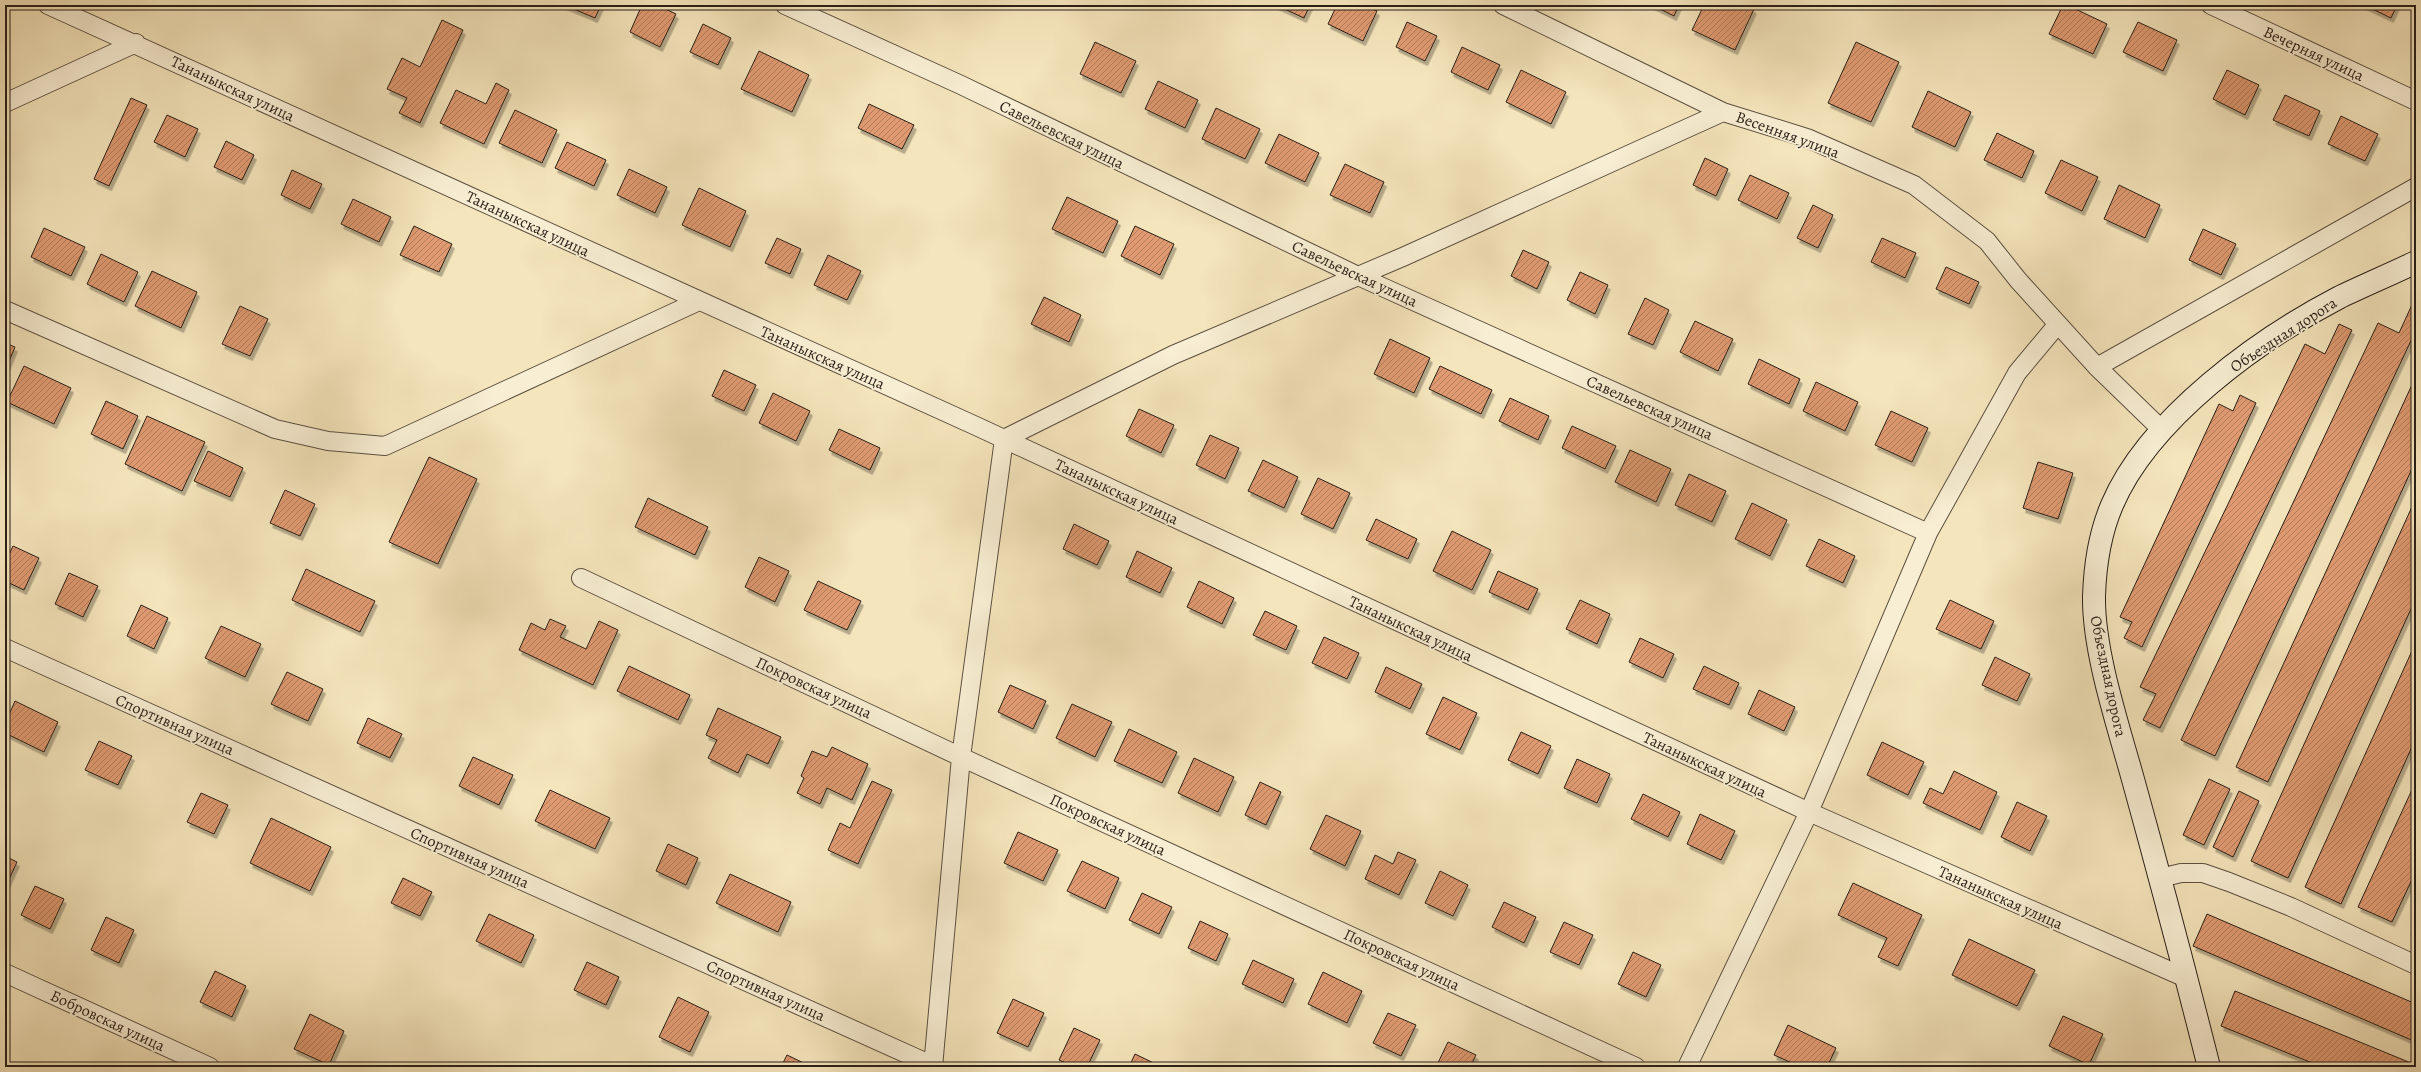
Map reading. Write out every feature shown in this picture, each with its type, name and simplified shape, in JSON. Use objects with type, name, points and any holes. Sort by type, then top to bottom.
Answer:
[{"type":"main road","name":"Объездная дорога","points":[[2209,1067],[2112,700],[2098,638],[2094,597],[2103,531],[2112,505],[2126,478],[2162,430],[2235,362],[2340,298],[2416,262]]},
{"type":"street","name":"Тананыкская улица","points":[[48,5],[136,43],[1004,439],[1809,812],[2186,978]]},
{"type":"street","name":"Савельевская улица","points":[[785,5],[961,85],[1358,276],[1928,533]]},
{"type":"street","name":"Весенняя улица","points":[[1503,5],[1723,112],[1807,138],[1914,186],[1987,241],[2058,325],[2096,367],[2162,430]]},
{"type":"street","name":"Вечерняя улица","points":[[2211,5],[2416,101]]},
{"type":"street","points":[[5,103],[136,43]]},
{"type":"street","points":[[934,1067],[961,757],[1004,439],[1173,354],[1358,276],[1723,112]]},
{"type":"street","points":[[2096,367],[2416,187]]},
{"type":"street","points":[[5,310],[275,429],[328,442],[385,446],[699,301]]},
{"type":"street","points":[[1687,1067],[1809,812],[1928,533],[2017,373],[2058,325]]},
{"type":"street","name":"Покровская улица","points":[[581,578],[961,757],[1636,1067]]},
{"type":"street","name":"Спортивная улица","points":[[5,648],[934,1067]]},
{"type":"street","points":[[2160,878],[2181,873],[2203,873],[2229,882],[2416,965]]},
{"type":"street","name":"Бобровская улица","points":[[5,973],[210,1067]]},
{"type":"building","points":[[564,5],[601,5],[595,18]]},
{"type":"building","points":[[642,5],[657,5],[676,14],[660,47],[630,32]]},
{"type":"building","points":[[1276,5],[1310,5],[1304,18]]},
{"type":"building","points":[[1337,5],[1364,5],[1377,11],[1363,41],[1328,24]]},
{"type":"building","points":[[1652,5],[1679,5],[1674,16]]},
{"type":"building","points":[[1704,5],[1745,5],[1754,9],[1735,50],[1692,30]]},
{"type":"building","points":[[2063,5],[2067,5],[2107,24],[2093,54],[2049,34]]},
{"type":"building","points":[[2364,5],[2397,5],[2391,18]]},
{"type":"building","points":[[442,20],[463,30],[420,123],[399,113],[407,98],[387,89],[402,58],[420,67]]},
{"type":"building","points":[[1407,22],[1437,36],[1425,61],[1396,47]]},
{"type":"building","points":[[2138,22],[2177,40],[2163,71],[2123,52]]},
{"type":"building","points":[[703,24],[731,38],[718,65],[690,52]]},
{"type":"building","points":[[1095,42],[1136,61],[1121,93],[1080,74]]},
{"type":"building","points":[[1856,42],[1899,62],[1871,122],[1828,103]]},
{"type":"building","points":[[1462,47],[1500,65],[1488,90],[1451,72]]},
{"type":"building","points":[[759,51],[809,75],[792,112],[741,89]]},
{"type":"building","points":[[1521,70],[1566,92],[1551,124],[1506,102]]},
{"type":"building","points":[[2227,70],[2259,85],[2245,115],[2213,99]]},
{"type":"building","points":[[1158,81],[1198,100],[1185,128],[1145,109]]},
{"type":"building","points":[[496,83],[509,90],[484,144],[440,123],[456,90],[486,104]]},
{"type":"building","points":[[1928,91],[1971,112],[1955,147],[1912,127]]},
{"type":"building","points":[[2285,95],[2320,111],[2309,136],[2273,120]]},
{"type":"building","points":[[131,98],[147,105],[109,186],[94,179]]},
{"type":"building","points":[[869,104],[914,125],[902,149],[858,128]]},
{"type":"building","points":[[1216,108],[1260,129],[1245,159],[1202,139]]},
{"type":"building","points":[[515,110],[557,130],[542,163],[499,143]]},
{"type":"building","points":[[167,115],[198,129],[185,157],[154,142]]},
{"type":"building","points":[[2341,116],[2378,134],[2365,161],[2328,144]]},
{"type":"building","points":[[1997,133],[2034,151],[2022,178],[1984,160]]},
{"type":"building","points":[[1279,134],[1319,153],[1305,182],[1265,163]]},
{"type":"building","points":[[226,141],[254,155],[242,180],[214,167]]},
{"type":"building","points":[[567,142],[606,160],[594,186],[555,168]]},
{"type":"building","points":[[1705,158],[1728,169],[1716,196],[1693,185]]},
{"type":"building","points":[[2061,160],[2098,177],[2082,211],[2045,193]]},
{"type":"building","points":[[1345,164],[1384,182],[1370,213],[1330,195]]},
{"type":"building","points":[[629,169],[667,187],[655,213],[617,195]]},
{"type":"building","points":[[292,170],[322,184],[310,209],[281,195]]},
{"type":"building","points":[[1750,175],[1789,193],[1777,219],[1738,200]]},
{"type":"building","points":[[2119,185],[2160,205],[2145,238],[2104,219]]},
{"type":"building","points":[[699,188],[746,211],[730,247],[682,225]]},
{"type":"building","points":[[1067,197],[1118,221],[1103,253],[1052,229]]},
{"type":"building","points":[[353,199],[391,217],[379,242],[341,224]]},
{"type":"building","points":[[1813,205],[1833,215],[1818,248],[1797,238]]},
{"type":"building","points":[[414,226],[452,244],[439,272],[400,255]]},
{"type":"building","points":[[1135,226],[1174,244],[1160,275],[1121,256]]},
{"type":"building","points":[[44,228],[85,247],[71,276],[31,257]]},
{"type":"building","points":[[2203,229],[2236,244],[2221,275],[2189,260]]},
{"type":"building","points":[[777,238],[801,249],[790,274],[765,263]]},
{"type":"building","points":[[1882,238],[1916,253],[1905,278],[1871,262]]},
{"type":"building","points":[[1523,250],[1549,262],[1537,289],[1511,276]]},
{"type":"building","points":[[101,254],[138,272],[124,302],[87,284]]},
{"type":"building","points":[[828,255],[861,271],[847,300],[814,285]]},
{"type":"building","points":[[1946,267],[1979,282],[1969,304],[1936,289]]},
{"type":"building","points":[[152,271],[197,292],[181,328],[135,306]]},
{"type":"building","points":[[1580,272],[1608,285],[1595,314],[1567,300]]},
{"type":"building","points":[[2416,296],[2416,330],[2215,756],[2181,740],[2378,323],[2399,333]]},
{"type":"building","points":[[1044,297],[1081,315],[1069,342],[1031,324]]},
{"type":"building","points":[[1645,298],[1669,310],[1653,345],[1628,334]]},
{"type":"building","points":[[240,306],[268,319],[250,356],[222,344]]},
{"type":"building","points":[[1695,321],[1733,339],[1718,371],[1680,352]]},
{"type":"building","points":[[2339,324],[2352,330],[2160,728],[2143,720],[2156,694],[2140,687],[2305,344],[2325,354]]},
{"type":"building","points":[[1390,339],[1430,358],[1414,393],[1374,374]]},
{"type":"building","points":[[5,343],[15,347],[5,371]]},
{"type":"building","points":[[1759,359],[1800,379],[1789,404],[1748,384]]},
{"type":"building","points":[[24,366],[71,388],[54,424],[7,402]]},
{"type":"building","points":[[1440,366],[1492,390],[1481,414],[1429,389]]},
{"type":"building","points":[[724,370],[756,385],[744,411],[712,396]]},
{"type":"building","points":[[2416,376],[2416,460],[2268,782],[2236,767]]},
{"type":"building","points":[[1816,382],[1858,402],[1845,431],[1803,411]]},
{"type":"building","points":[[773,393],[810,411],[796,441],[759,423]]},
{"type":"building","points":[[2240,395],[2256,403],[2142,647],[2124,638],[2132,622],[2120,617],[2219,404],[2233,411]]},
{"type":"building","points":[[1510,398],[1549,416],[1538,440],[1499,421]]},
{"type":"building","points":[[106,401],[138,416],[123,449],[91,434]]},
{"type":"building","points":[[1139,409],[1174,425],[1161,453],[1126,436]]},
{"type":"building","points":[[1891,411],[1928,428],[1912,462],[1875,445]]},
{"type":"building","points":[[147,416],[205,442],[182,491],[125,464]]},
{"type":"building","points":[[1572,426],[1616,446],[1605,469],[1562,448]]},
{"type":"building","points":[[839,429],[880,448],[870,470],[829,450]]},
{"type":"building","points":[[1210,435],[1239,448],[1225,479],[1196,465]]},
{"type":"building","points":[[1630,450],[1671,469],[1656,502],[1615,482]]},
{"type":"building","points":[[208,451],[243,468],[230,497],[194,481]]},
{"type":"building","points":[[429,457],[477,479],[438,564],[389,542]]},
{"type":"building","points":[[1263,460],[1298,477],[1284,508],[1248,491]]},
{"type":"building","points":[[2038,462],[2073,473],[2058,519],[2023,508]]},
{"type":"building","points":[[1689,474],[1726,491],[1712,522],[1675,505]]},
{"type":"building","points":[[1318,478],[1350,493],[1333,529],[1301,514]]},
{"type":"building","points":[[285,490],[315,504],[300,536],[270,523]]},
{"type":"building","points":[[648,498],[708,527],[695,555],[635,527]]},
{"type":"building","points":[[2416,498],[2416,598],[2288,878],[2251,861]]},
{"type":"building","points":[[1752,503],[1787,520],[1770,556],[1735,539]]},
{"type":"building","points":[[1376,519],[1417,539],[1408,559],[1366,540]]},
{"type":"building","points":[[1074,524],[1109,541],[1097,565],[1063,549]]},
{"type":"building","points":[[1452,531],[1491,550],[1472,590],[1433,571]]},
{"type":"building","points":[[1819,539],[1855,556],[1843,583],[1806,566]]},
{"type":"building","points":[[13,546],[39,558],[24,590],[5,581],[5,563]]},
{"type":"building","points":[[1137,551],[1172,568],[1160,593],[1126,577]]},
{"type":"building","points":[[759,557],[789,571],[775,602],[745,587]]},
{"type":"building","points":[[306,569],[375,601],[360,632],[292,600]]},
{"type":"building","points":[[1498,571],[1538,589],[1528,610],[1489,592]]},
{"type":"building","points":[[69,573],[98,586],[83,617],[55,604]]},
{"type":"building","points":[[818,581],[861,601],[847,630],[804,610]]},
{"type":"building","points":[[1199,581],[1234,598],[1222,624],[1187,607]]},
{"type":"building","points":[[1580,600],[1610,614],[1597,644],[1566,629]]},
{"type":"building","points":[[1950,600],[1994,621],[1981,649],[1936,629]]},
{"type":"building","points":[[141,605],[168,618],[154,649],[127,636]]},
{"type":"building","points":[[1265,611],[1297,626],[1286,650],[1253,635]]},
{"type":"building","points":[[550,619],[566,626],[560,637],[586,649],[599,621],[618,630],[593,685],[519,650],[531,623],[545,630]]},
{"type":"building","points":[[221,626],[261,644],[245,677],[205,658]]},
{"type":"building","points":[[1324,637],[1359,653],[1347,679],[1312,663]]},
{"type":"building","points":[[1640,638],[1674,654],[1663,678],[1629,662]]},
{"type":"building","points":[[2416,642],[2416,738],[2341,904],[2305,887]]},
{"type":"building","points":[[1995,657],[2030,674],[2017,701],[1982,685]]},
{"type":"building","points":[[629,666],[690,695],[678,720],[617,691]]},
{"type":"building","points":[[1704,666],[1739,683],[1729,705],[1693,689]]},
{"type":"building","points":[[1386,667],[1422,684],[1410,709],[1375,692]]},
{"type":"building","points":[[287,672],[323,689],[308,721],[271,704]]},
{"type":"building","points":[[1010,685],[1046,701],[1033,729],[998,712]]},
{"type":"building","points":[[1759,690],[1795,707],[1784,731],[1748,714]]},
{"type":"building","points":[[1443,697],[1477,713],[1460,750],[1426,734]]},
{"type":"building","points":[[15,701],[58,722],[44,752],[5,733],[5,724]]},
{"type":"building","points":[[1072,704],[1112,722],[1095,757],[1056,738]]},
{"type":"building","points":[[718,708],[781,737],[768,764],[747,754],[738,773],[708,758],[717,740],[706,735]]},
{"type":"building","points":[[368,718],[402,734],[390,758],[357,743]]},
{"type":"building","points":[[1129,729],[1177,752],[1162,783],[1114,761]]},
{"type":"building","points":[[1521,732],[1551,746],[1538,774],[1508,760]]},
{"type":"building","points":[[99,741],[132,756],[118,785],[85,770]]},
{"type":"building","points":[[1882,742],[1924,762],[1908,795],[1867,775]]},
{"type":"building","points":[[832,747],[868,764],[852,800],[827,788],[820,804],[797,793],[804,778],[801,776],[812,751],[827,757]]},
{"type":"building","points":[[473,757],[513,775],[499,805],[459,786]]},
{"type":"building","points":[[1194,758],[1234,777],[1218,812],[1178,793]]},
{"type":"building","points":[[1577,759],[1610,774],[1597,803],[1564,788]]},
{"type":"building","points":[[1954,771],[1997,792],[1980,830],[1923,803],[1930,788],[1943,794]]},
{"type":"building","points":[[2209,779],[2230,789],[2204,845],[2183,835]]},
{"type":"building","points":[[872,781],[892,790],[858,864],[828,850],[840,823],[850,828]]},
{"type":"building","points":[[2416,781],[2416,871],[2392,922],[2358,907]]},
{"type":"building","points":[[1260,782],[1281,792],[1266,825],[1245,815]]},
{"type":"building","points":[[550,790],[610,818],[595,849],[535,821]]},
{"type":"building","points":[[2239,791],[2259,801],[2233,857],[2213,847]]},
{"type":"building","points":[[201,793],[228,805],[214,834],[187,822]]},
{"type":"building","points":[[1643,794],[1680,812],[1668,837],[1631,819]]},
{"type":"building","points":[[2017,802],[2047,816],[2030,851],[2001,837]]},
{"type":"building","points":[[1700,814],[1735,831],[1721,860],[1687,844]]},
{"type":"building","points":[[1326,815],[1361,831],[1345,866],[1310,849]]},
{"type":"building","points":[[271,818],[331,847],[310,891],[250,863]]},
{"type":"building","points":[[1018,832],[1058,850],[1043,881],[1004,863]]},
{"type":"building","points":[[668,844],[698,858],[686,885],[656,871]]},
{"type":"building","points":[[1398,852],[1416,860],[1399,895],[1365,879],[1375,855],[1393,864]]},
{"type":"building","points":[[5,856],[17,862],[5,888]]},
{"type":"building","points":[[1082,861],[1119,878],[1105,909],[1067,891]]},
{"type":"building","points":[[1440,871],[1468,885],[1453,916],[1425,903]]},
{"type":"building","points":[[730,874],[791,902],[778,932],[716,903]]},
{"type":"building","points":[[403,878],[432,892],[420,916],[391,903]]},
{"type":"building","points":[[1853,883],[1922,915],[1898,966],[1878,957],[1887,938],[1838,915]]},
{"type":"building","points":[[35,886],[64,899],[50,929],[21,915]]},
{"type":"building","points":[[1142,893],[1172,907],[1159,934],[1129,920]]},
{"type":"building","points":[[1504,902],[1536,917],[1524,943],[1492,927]]},
{"type":"building","points":[[489,914],[534,935],[521,963],[476,941]]},
{"type":"building","points":[[2207,914],[2416,1004],[2416,1042],[2193,946]]},
{"type":"building","points":[[106,917],[134,930],[119,963],[91,950]]},
{"type":"building","points":[[1200,921],[1228,934],[1216,961],[1188,948]]},
{"type":"building","points":[[1564,922],[1593,935],[1579,965],[1550,952]]},
{"type":"building","points":[[2416,923],[2416,937],[2411,935]]},
{"type":"building","points":[[1969,939],[2035,970],[2017,1006],[1952,975]]},
{"type":"building","points":[[1633,952],[1661,965],[1646,997],[1618,984]]},
{"type":"building","points":[[1253,960],[1294,979],[1283,1003],[1242,984]]},
{"type":"building","points":[[587,962],[619,977],[606,1005],[574,990]]},
{"type":"building","points":[[215,971],[246,986],[232,1017],[200,1002]]},
{"type":"building","points":[[1323,972],[1362,991],[1347,1023],[1308,1004]]},
{"type":"building","points":[[2235,991],[2416,1065],[2416,1067],[2322,1067],[2221,1026]]},
{"type":"building","points":[[678,997],[709,1012],[690,1052],[659,1037]]},
{"type":"building","points":[[1013,999],[1044,1013],[1028,1047],[997,1033]]},
{"type":"building","points":[[1388,1013],[1416,1025],[1401,1056],[1373,1043]]},
{"type":"building","points":[[310,1014],[344,1031],[329,1065],[294,1049]]},
{"type":"building","points":[[2063,1016],[2103,1034],[2089,1065],[2049,1046]]},
{"type":"building","points":[[1788,1025],[1836,1048],[1827,1067],[1801,1067],[1774,1055]]},
{"type":"building","points":[[1074,1028],[1100,1040],[1087,1067],[1074,1067],[1059,1060]]},
{"type":"building","points":[[1448,1042],[1476,1055],[1470,1067],[1436,1067]]},
{"type":"building","points":[[1135,1054],[1162,1067],[1129,1067]]},
{"type":"building","points":[[787,1055],[812,1067],[781,1067]]}]
